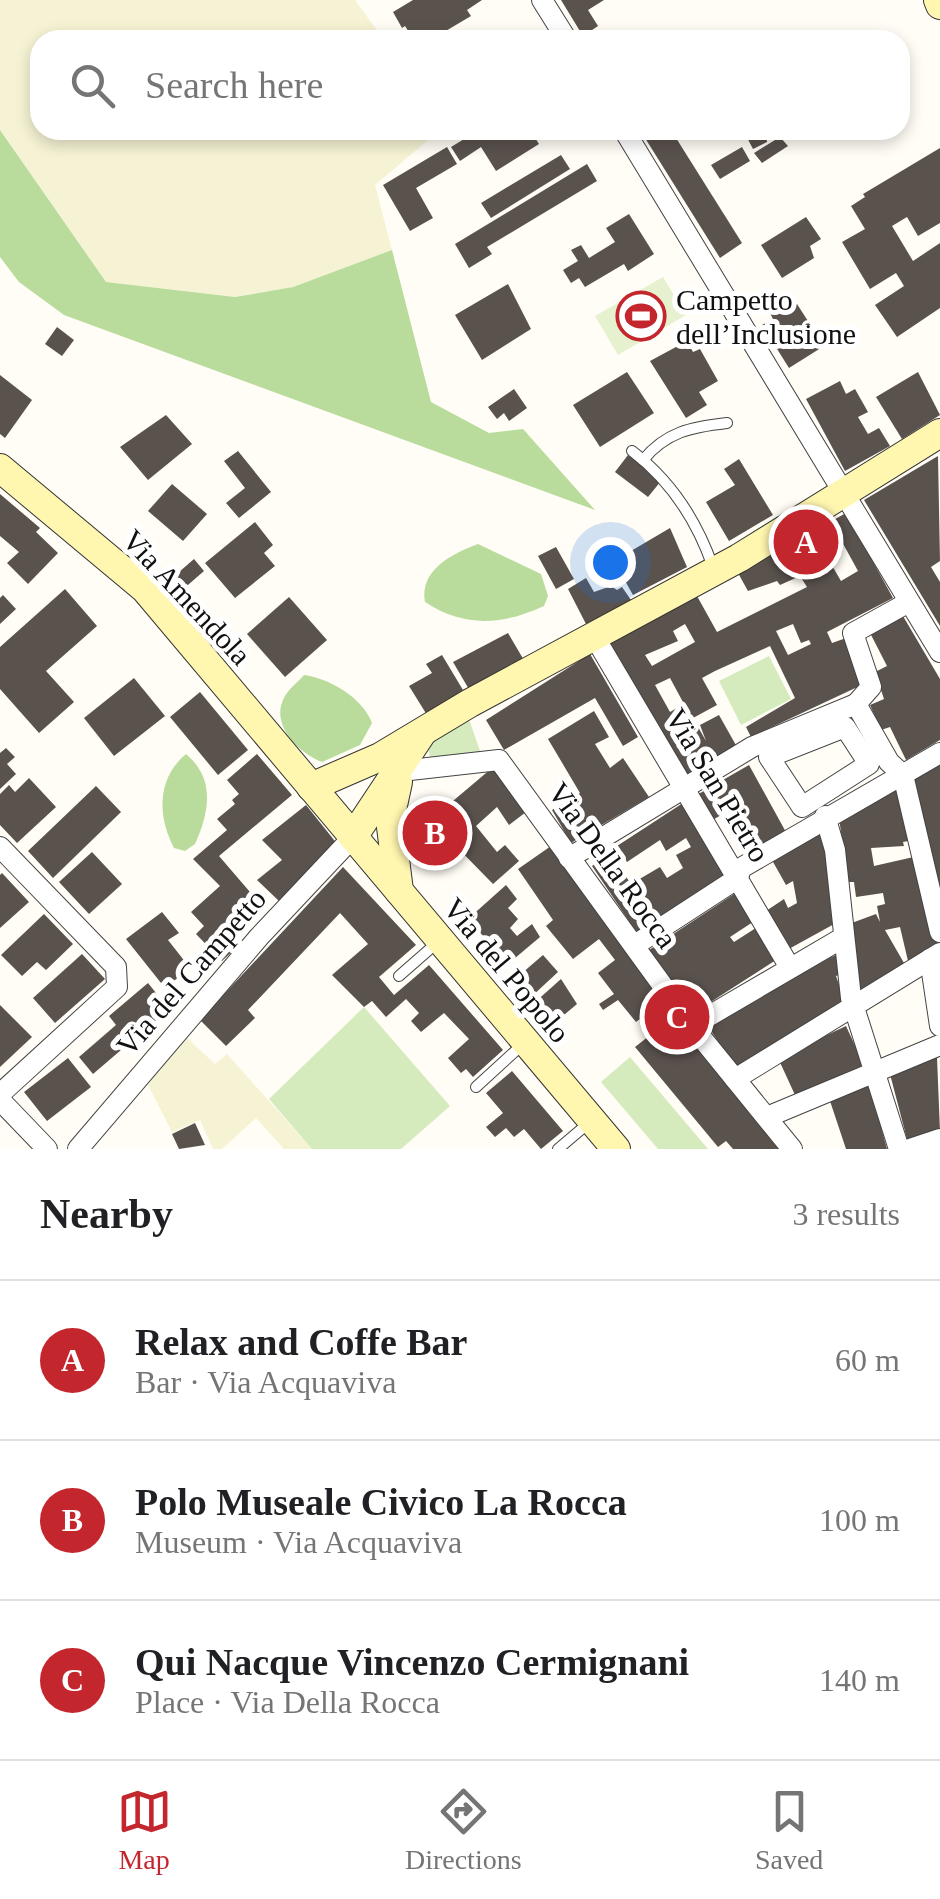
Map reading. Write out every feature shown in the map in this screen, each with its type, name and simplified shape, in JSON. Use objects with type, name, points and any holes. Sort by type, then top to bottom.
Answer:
[{"type":"main road","points":[[353,837],[391,764],[423,732],[557,648],[594,636],[714,572],[938,439]]},
{"type":"main road","name":"Via Amendola","points":[[0,468],[144,590],[311,787]]},
{"type":"main road","points":[[311,787],[391,764]]},
{"type":"main road","points":[[334,814],[354,782],[391,764]]},
{"type":"main road","points":[[391,764],[390,819],[398,891]]},
{"type":"main road","name":"Via del Popolo","points":[[311,787],[616,1149]]},
{"type":"street","points":[[542,0],[561,30]]},
{"type":"street","points":[[630,140],[938,645]]},
{"type":"street","points":[[569,858],[684,788],[856,704],[871,687],[853,634],[910,602]]},
{"type":"street","name":"Via San Pietro","points":[[594,636],[790,966]]},
{"type":"street","points":[[856,704],[889,762],[903,775],[940,932]]},
{"type":"street","points":[[844,726],[869,764],[802,807],[761,752],[844,726]]},
{"type":"street","points":[[761,752],[802,831]]},
{"type":"street","points":[[635,945],[738,878],[741,868],[825,816],[940,754]]},
{"type":"street","name":"Via Della Rocca","points":[[391,764],[499,760],[692,1026],[792,1149]]},
{"type":"street","points":[[825,816],[834,850],[854,1007],[877,1071],[898,1149]]},
{"type":"street","name":"Via del Campetto","points":[[78,1149],[259,938],[353,837]]},
{"type":"street","points":[[0,847],[116,967],[117,987],[0,1097],[48,1149]]},
{"type":"street","points":[[692,1026],[844,937]]},
{"type":"street","points":[[735,1079],[935,956],[940,1026]]},
{"type":"street","points":[[767,1118],[940,1045]]},
{"type":"street","points":[[910,1149],[940,1139]]},
{"type":"lane","points":[[643,460],[660,439],[695,426],[726,423]]},
{"type":"lane","points":[[632,451],[660,472],[684,508],[714,572]]},
{"type":"lane","points":[[399,976],[440,940]]},
{"type":"lane","points":[[476,1086],[526,1042]]},
{"type":"lane","points":[[558,1149],[592,1121]]},
{"type":"shaded area","points":[[0,0],[355,0],[377,30],[30,30],[30,140],[427,141],[375,185],[392,250],[293,287],[235,297],[106,282],[0,130]]},
{"type":"shaded area","points":[[184,1035],[215,1064],[227,1054],[312,1149],[284,1149],[256,1118],[222,1149],[213,1149],[200,1120],[172,1132],[148,1085]]},
{"type":"green space","points":[[0,130],[106,282],[235,297],[293,287],[392,250],[431,402],[489,433],[523,429],[595,510],[64,315],[19,282],[0,257]]},
{"type":"green space","name":"Campetto dell’Inclusione","points":[[663,277],[686,315],[618,355],[595,316]]},
{"type":"green space","points":[[478,544],[541,574],[548,596],[544,606],[514,617],[484,621],[454,616],[425,602],[427,581],[439,565]]},
{"type":"green space","points":[[769,656],[791,699],[741,725],[719,681]]},
{"type":"green space","points":[[304,675],[334,685],[361,705],[372,723],[360,745],[322,762],[290,738],[280,710],[287,693]]},
{"type":"green space","points":[[469,719],[481,754],[430,759],[428,746]]},
{"type":"green space","points":[[186,754],[202,774],[207,797],[200,832],[195,844],[185,851],[174,848],[168,836],[163,798],[170,774]]},
{"type":"green space","points":[[364,1007],[450,1106],[401,1149],[312,1149],[269,1099]]},
{"type":"green space","points":[[630,1057],[708,1149],[658,1149],[601,1082]]},
{"type":"building","points":[[413,0],[482,0],[467,10],[471,16],[447,30],[408,30],[402,28],[393,12]]},
{"type":"building","points":[[561,0],[604,0],[588,10],[598,26],[579,30]]},
{"type":"building","points":[[463,140],[536,140],[539,144],[496,171],[481,147],[460,161],[451,147]]},
{"type":"building","points":[[646,140],[677,140],[742,243],[720,258]]},
{"type":"building","points":[[748,140],[767,140],[767,142],[753,149]]},
{"type":"building","points":[[775,140],[783,140],[788,146],[762,163],[754,153]]},
{"type":"building","points":[[447,147],[457,164],[416,188],[433,218],[410,231],[383,185]]},
{"type":"building","points":[[742,147],[750,161],[720,179],[711,165]]},
{"type":"building","points":[[940,148],[940,223],[918,236],[907,217],[892,226],[913,261],[940,243],[940,308],[897,337],[875,305],[904,286],[896,273],[870,289],[842,242],[865,229],[851,206],[865,197],[863,194]]},
{"type":"building","points":[[561,155],[570,169],[491,218],[481,203]]},
{"type":"building","points":[[587,164],[597,181],[487,247],[492,254],[469,268],[455,244]]},
{"type":"building","points":[[629,214],[654,254],[628,271],[624,264],[585,287],[579,278],[571,283],[563,270],[578,261],[571,250],[581,245],[589,258],[615,242],[606,228]]},
{"type":"building","points":[[806,217],[821,239],[810,246],[814,258],[782,278],[761,245]]},
{"type":"building","points":[[508,284],[531,329],[482,360],[455,315]]},
{"type":"building","points":[[778,304],[783,312],[797,304],[824,346],[789,368],[762,325],[773,319],[768,309]]},
{"type":"building","points":[[57,327],[74,340],[62,356],[45,344]]},
{"type":"building","points":[[687,341],[693,352],[700,349],[718,381],[699,392],[707,405],[686,418],[650,361]]},
{"type":"building","points":[[627,372],[654,413],[600,447],[573,405]]},
{"type":"building","points":[[918,372],[940,415],[902,439],[876,397]]},
{"type":"building","points":[[0,375],[32,400],[5,438],[0,434]]},
{"type":"building","points":[[840,381],[846,394],[855,389],[868,412],[858,417],[868,434],[879,428],[890,446],[845,471],[806,399]]},
{"type":"building","points":[[514,389],[527,408],[509,421],[504,413],[497,419],[488,407]]},
{"type":"building","points":[[166,415],[192,444],[148,480],[120,447]]},
{"type":"building","points":[[238,451],[271,492],[239,518],[226,503],[245,488],[224,461]]},
{"type":"building","points":[[628,455],[661,481],[648,497],[615,472]]},
{"type":"building","points":[[938,456],[940,561],[931,567],[940,582],[940,626],[864,500]]},
{"type":"building","points":[[739,459],[773,515],[729,541],[706,502],[735,485],[724,469]]},
{"type":"building","points":[[172,484],[207,514],[183,541],[148,511]]},
{"type":"building","points":[[0,494],[40,528],[36,532],[58,553],[28,584],[7,563],[19,552],[0,536]]},
{"type":"building","points":[[846,513],[893,598],[827,632],[832,643],[849,637],[866,683],[751,737],[746,727],[795,698],[770,646],[702,678],[717,705],[693,718],[706,741],[700,725],[719,715],[737,747],[683,779],[606,646],[697,596],[717,632],[807,587],[800,576],[780,585],[777,581],[748,591],[738,573]],"holes":[[[841,540],[858,571],[841,581],[823,550]],[[685,624],[695,642],[652,666],[645,655],[678,641],[673,631]],[[793,624],[801,643],[809,640],[811,644],[788,655],[776,631]],[[670,678],[684,704],[670,712],[655,685]]]},
{"type":"building","points":[[255,522],[273,545],[264,553],[275,566],[235,598],[205,563]]},
{"type":"building","points":[[670,528],[687,567],[633,595],[614,561]]},
{"type":"building","points":[[556,547],[574,579],[556,589],[538,556]]},
{"type":"building","points":[[194,559],[204,571],[181,591],[171,579]]},
{"type":"building","points":[[586,578],[594,592],[622,587],[631,600],[586,624],[568,589]]},
{"type":"building","points":[[65,589],[97,626],[46,671],[74,702],[39,733],[0,689],[0,647]]},
{"type":"building","points":[[3,595],[16,609],[0,624],[0,598]]},
{"type":"building","points":[[289,597],[327,640],[285,677],[247,634]]},
{"type":"building","points":[[900,611],[940,679],[940,740],[906,760],[890,727],[881,730],[870,705],[884,699],[875,672],[887,666],[868,629]]},
{"type":"building","points":[[508,633],[525,662],[470,691],[453,662]]},
{"type":"building","points":[[590,654],[638,737],[623,746],[595,698],[504,750],[486,720]]},
{"type":"building","points":[[442,655],[466,695],[427,715],[409,686],[432,673],[426,664]]},
{"type":"building","points":[[134,678],[165,716],[114,756],[84,718]]},
{"type":"building","points":[[200,692],[248,750],[218,775],[170,717]]},
{"type":"building","points":[[594,711],[609,737],[595,744],[610,768],[623,758],[649,797],[571,843],[552,810],[580,793],[548,739]]},
{"type":"building","points":[[6,748],[15,757],[7,764],[16,774],[0,789],[0,753]]},
{"type":"building","points":[[257,754],[292,795],[219,856],[262,906],[248,917],[253,923],[233,940],[238,946],[222,961],[196,934],[204,926],[191,912],[220,886],[193,859],[227,830],[217,819],[235,804],[232,800],[239,794],[227,780]]},
{"type":"building","points":[[940,763],[940,893],[911,778]]},
{"type":"building","points":[[749,765],[787,834],[748,855],[723,814],[709,822],[695,796]]},
{"type":"building","points":[[492,768],[526,812],[509,825],[497,807],[476,826],[497,852],[505,845],[519,861],[493,884],[444,834],[429,832],[422,818],[431,805],[447,806]]},
{"type":"building","points":[[29,778],[56,807],[17,843],[0,825],[0,794],[9,785],[15,792]]},
{"type":"building","points":[[898,783],[914,840],[903,842],[904,846],[871,848],[874,866],[918,856],[938,946],[908,961],[900,927],[885,930],[904,963],[857,995],[849,924],[876,914],[880,922],[877,906],[885,904],[883,893],[856,897],[854,882],[848,882],[839,818]]},
{"type":"building","points":[[96,786],[121,812],[53,878],[28,851]]},
{"type":"building","points":[[683,803],[732,877],[637,933],[592,866],[610,853],[631,884],[660,867],[667,878],[683,868],[676,855],[691,847],[686,838],[666,851],[660,840],[627,862],[617,846]]},
{"type":"building","points":[[306,805],[338,845],[279,901],[257,880],[282,860],[262,840]]},
{"type":"building","points":[[820,828],[828,851],[836,923],[787,950],[766,911],[784,899],[788,908],[797,903],[793,881],[786,885],[768,853]]},
{"type":"building","points":[[551,846],[664,1000],[636,1022],[618,1000],[603,1010],[599,1004],[614,994],[598,973],[615,960],[599,939],[573,959],[546,926],[553,920],[518,869]]},
{"type":"building","points":[[92,852],[122,884],[89,914],[59,882]]},
{"type":"building","points":[[343,867],[416,945],[379,977],[394,995],[429,965],[503,1050],[473,1077],[466,1069],[461,1073],[448,1058],[469,1039],[444,1013],[421,1032],[411,1021],[419,1013],[406,999],[386,1017],[372,1001],[364,1007],[332,975],[368,944],[340,913],[248,1010],[255,1018],[226,1046],[200,1020]]},
{"type":"building","points":[[0,875],[29,902],[0,928]]},
{"type":"building","points":[[506,885],[517,899],[508,908],[518,919],[510,928],[517,936],[532,924],[540,937],[508,964],[468,919]]},
{"type":"building","points":[[737,892],[756,920],[730,937],[734,942],[759,926],[779,958],[692,1014],[649,950]]},
{"type":"building","points":[[162,912],[179,933],[168,940],[190,968],[165,988],[126,939]]},
{"type":"building","points":[[44,914],[73,944],[46,970],[37,962],[22,976],[1,955]]},
{"type":"building","points":[[840,953],[845,973],[836,976],[845,1002],[736,1069],[708,1026],[797,973]]},
{"type":"building","points":[[82,954],[105,979],[55,1023],[33,998]]},
{"type":"building","points":[[543,955],[558,972],[530,998],[514,980]]},
{"type":"building","points":[[561,979],[577,1004],[552,1025],[533,1004]]},
{"type":"building","points":[[148,983],[169,1009],[93,1074],[79,1057],[116,1025],[109,1016]]},
{"type":"building","points":[[0,1005],[32,1037],[0,1067]]},
{"type":"building","points":[[671,1009],[779,1149],[733,1149],[726,1141],[718,1147],[635,1047],[649,1036],[644,1029]]},
{"type":"building","points":[[846,1026],[864,1065],[795,1095],[778,1058]]},
{"type":"building","points":[[937,1057],[940,1132],[908,1143],[890,1074]]},
{"type":"building","points":[[68,1058],[91,1087],[47,1121],[24,1092]]},
{"type":"building","points":[[512,1071],[563,1131],[541,1149],[524,1129],[514,1137],[506,1128],[495,1137],[486,1127],[503,1113],[486,1093]]},
{"type":"building","points":[[869,1083],[887,1149],[846,1149],[829,1098]]},
{"type":"building","points":[[195,1123],[205,1145],[179,1149],[172,1134]]},
{"type":"place","name":"Campetto dell’Inclusione","points":[[641,316]]},
{"type":"place","name":"Relax and Coffe Bar","points":[[806,542]]},
{"type":"place","name":"Polo Museale Civico La Rocca","points":[[435,833]]},
{"type":"place","name":"Qui Nacque Vincenzo Cermignani","points":[[677,1017]]}]
